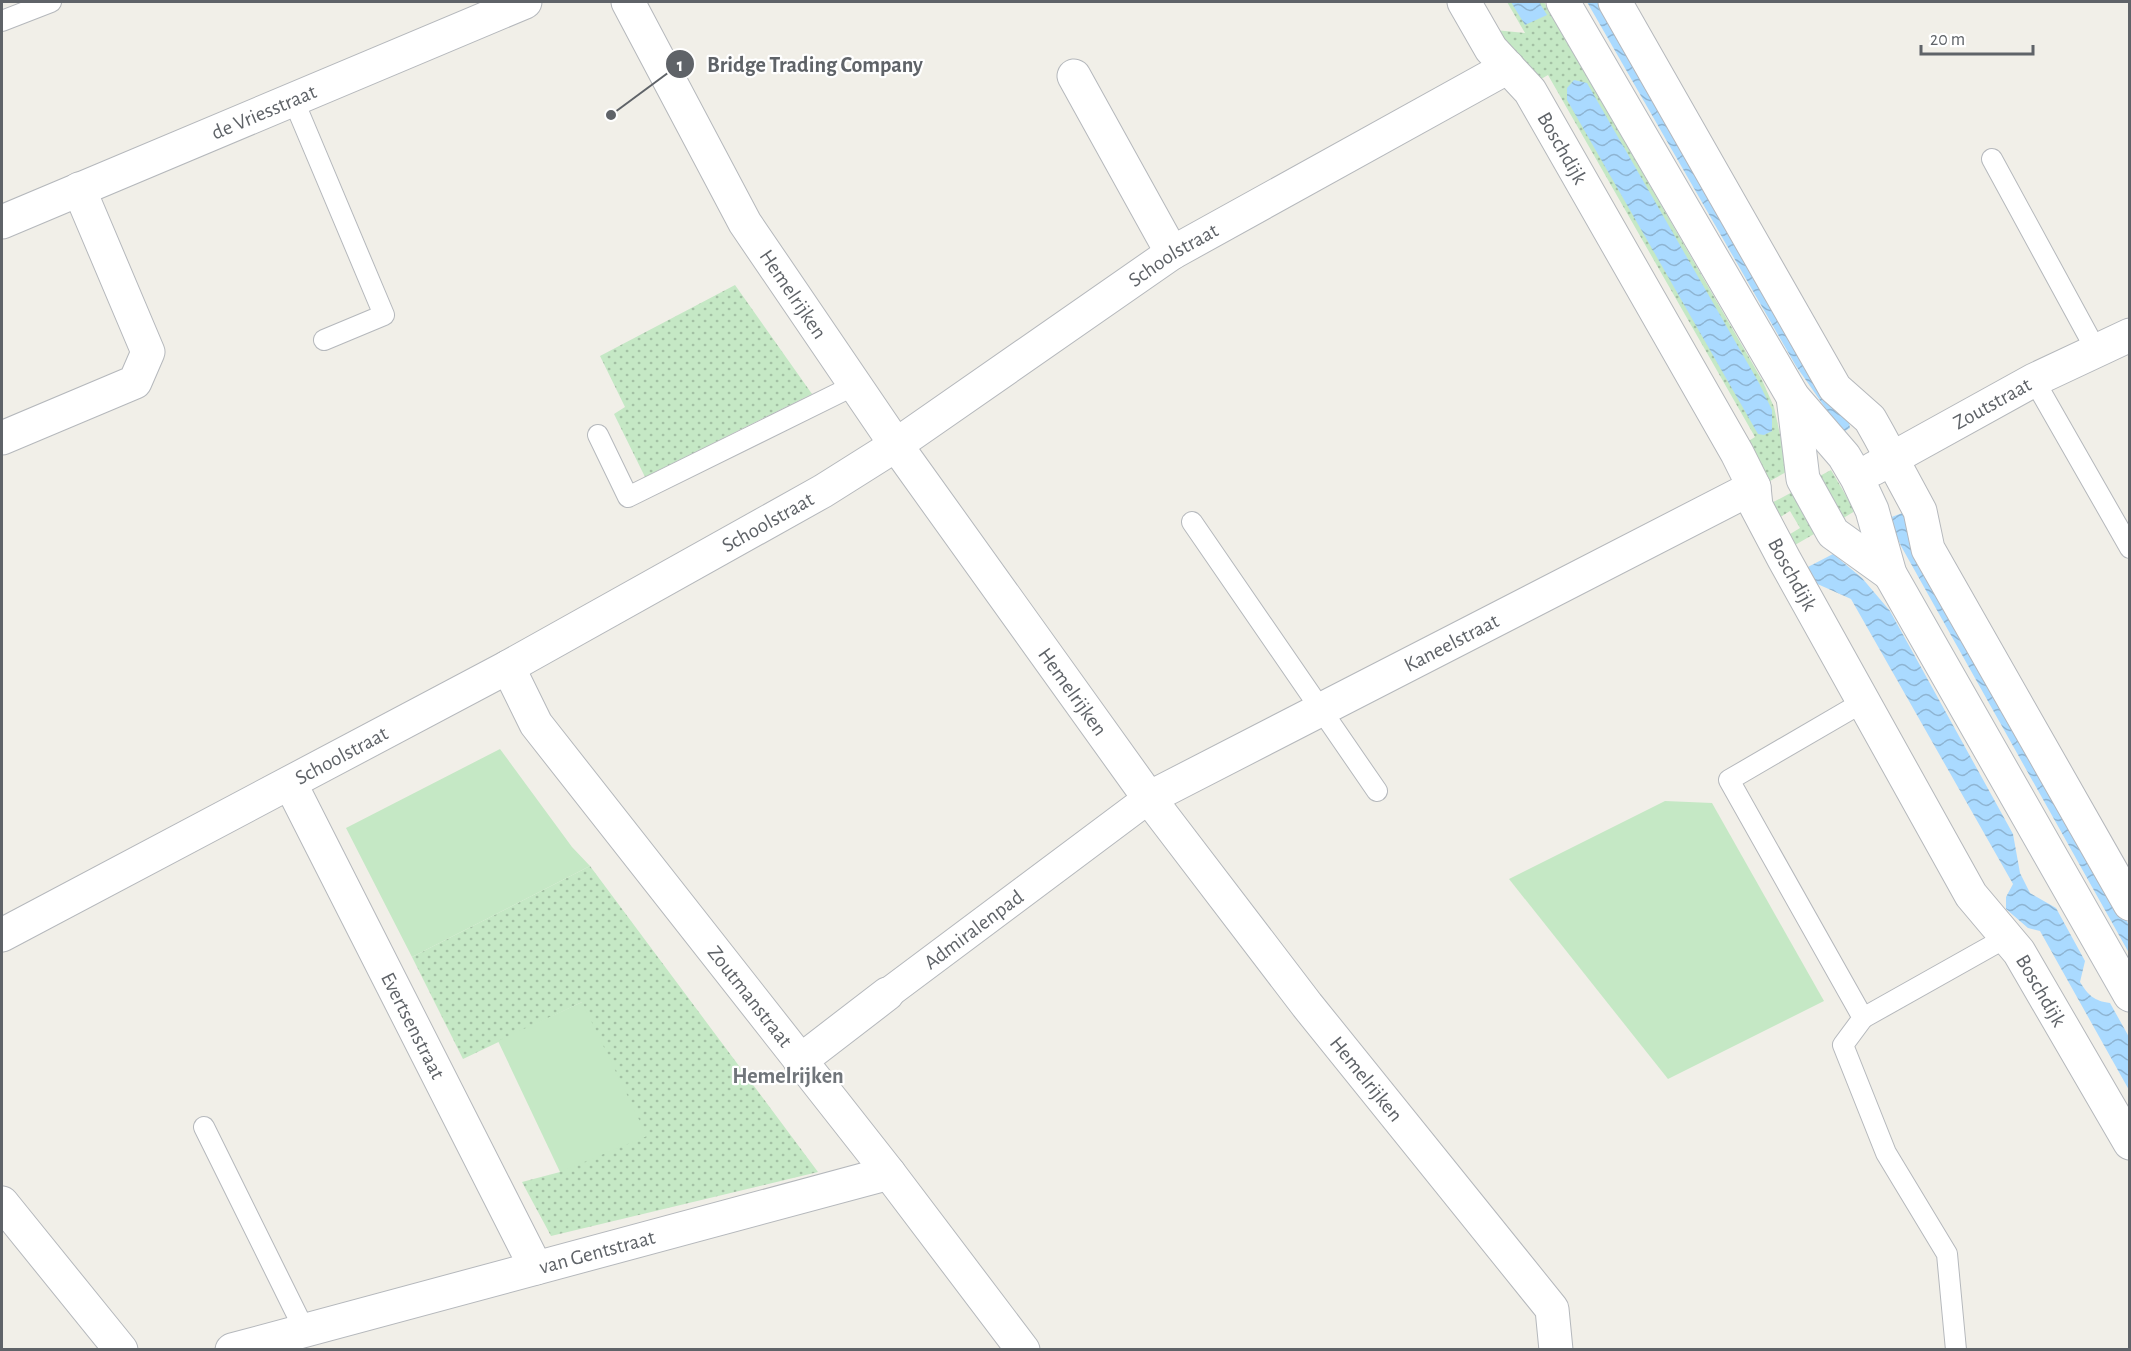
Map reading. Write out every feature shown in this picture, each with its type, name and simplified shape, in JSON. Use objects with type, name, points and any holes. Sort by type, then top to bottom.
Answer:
[{"type":"street","name":"de Vriesstraat","points":[[2,222],[525,2]]},
{"type":"street","name":"Hemelrijken","points":[[628,2],[745,223],[896,445],[1149,798],[1307,1005],[1552,1309],[1556,1350]]},
{"type":"street","name":"Boschdijk","points":[[1464,2],[1491,49],[1530,92],[1737,453],[1754,486],[1756,506],[1971,895],[2008,936],[2130,1143]]},
{"type":"street","points":[[1563,2],[1792,397],[1844,456],[1857,478],[1872,510],[1890,574],[2130,995]]},
{"type":"street","points":[[1615,2],[1835,388],[1870,419],[1920,511],[1928,549],[2130,904]]},
{"type":"street","name":"Schoolstraat","points":[[2,934],[508,666],[823,491],[896,445],[1172,253],[1508,67]]},
{"type":"street","points":[[1074,76],[1172,253]]},
{"type":"street","points":[[2,438],[135,382],[148,352],[79,189]]},
{"type":"street","name":"Zoutstraat","points":[[1857,478],[2034,380],[2130,335]]},
{"type":"street","points":[[1792,397],[1803,479],[1833,533],[1890,574]]},
{"type":"street","name":"Kaneelstraat","points":[[1149,798],[1754,486]]},
{"type":"street","name":"Zoutmanstraat","points":[[508,666],[536,724],[889,1173],[1023,1350]]},
{"type":"street","name":"Evertsenstraat","points":[[290,783],[536,1268]]},
{"type":"street","name":"Admiralenpad","points":[[800,1061],[1149,798]]},
{"type":"street","name":"van Gentstraat","points":[[232,1350],[889,1173]]},
{"type":"street","points":[[2,1203],[121,1350]]},
{"type":"lane","points":[[2,21],[51,2]]},
{"type":"lane","points":[[292,99],[384,315],[324,340]]},
{"type":"lane","points":[[1992,159],[2096,351]]},
{"type":"lane","points":[[2034,380],[2130,548]]},
{"type":"lane","points":[[598,435],[628,497],[855,385]]},
{"type":"lane","points":[[1192,522],[1377,791]]},
{"type":"lane","points":[[1863,702],[1729,780],[1863,1018]]},
{"type":"lane","points":[[1956,1350],[1947,1254],[1886,1153],[1843,1045],[1863,1018],[2008,936]]},
{"type":"lane","points":[[204,1128],[305,1331]]},
{"type":"green space","points":[[1507,2],[1544,2],[1762,380],[1774,407],[1788,471],[1761,486],[1742,445],[1755,437],[1548,75],[1536,82],[1495,30],[1525,33]]},
{"type":"green space","points":[[735,285],[812,394],[645,477],[614,414],[625,407],[600,356]]},
{"type":"green space","points":[[1831,470],[1855,511],[1840,520],[1816,478]]},
{"type":"green space","points":[[1796,490],[1821,530],[1788,549],[1782,539],[1800,528],[1790,511],[1774,521],[1768,505]]},
{"type":"green space","points":[[500,749],[572,847],[590,866],[412,957],[346,828]]},
{"type":"green space","points":[[1665,801],[1712,803],[1824,1001],[1668,1079],[1509,879]]},
{"type":"green space","points":[[590,866],[818,1172],[551,1236],[522,1182],[560,1172],[582,1002],[463,1059],[412,957]]},
{"type":"green space","points":[[582,1002],[647,1136],[560,1172],[498,1041]]},
{"type":"water","points":[[1511,2],[1539,2],[1547,15],[1525,25]]},
{"type":"water","points":[[1587,2],[1601,2],[1847,412],[1850,428],[1845,431],[1833,419],[1796,366]]},
{"type":"water","points":[[1574,80],[1587,83],[1759,383],[1772,410],[1772,431],[1764,435],[1758,434],[1567,100],[1567,88]]},
{"type":"water","points":[[1905,512],[1922,563],[2129,925],[2129,953],[1901,546],[1889,518]]},
{"type":"water","points":[[1833,554],[1862,578],[1890,611],[2013,834],[2020,873],[2030,893],[2056,908],[2085,961],[2080,982],[2092,997],[2110,1003],[2129,1037],[2129,1090],[2040,931],[2028,928],[2006,909],[2006,897],[2013,884],[1851,599],[1813,582],[1804,569]]},
{"type":"place","name":"Bridge Trading Company","points":[[611,115]]},
{"type":"district","name":"Hemelrijken","points":[[788,1076]]}]
